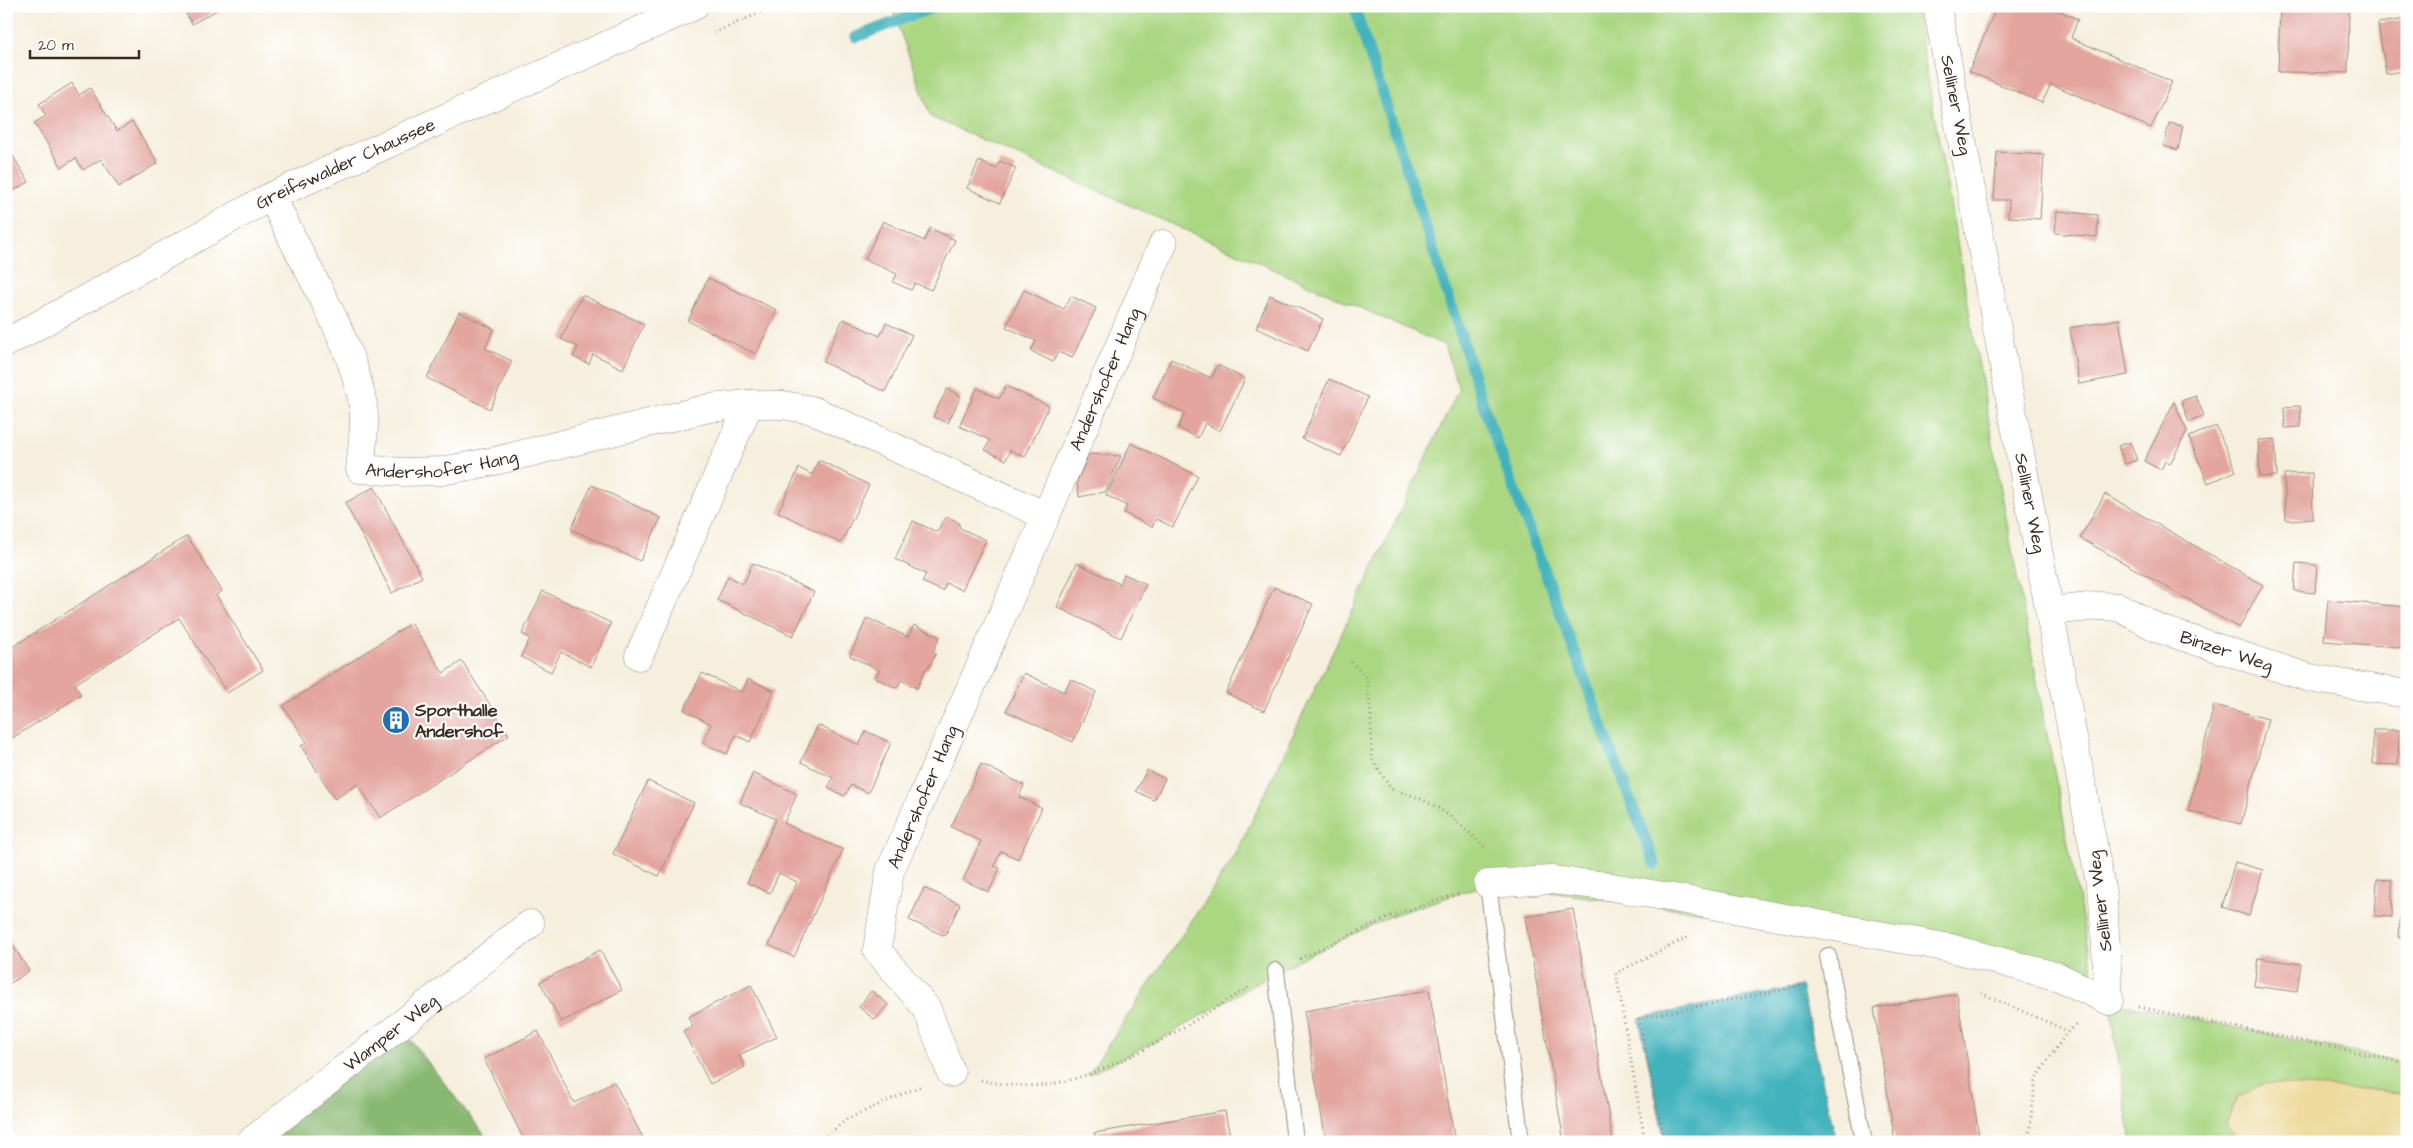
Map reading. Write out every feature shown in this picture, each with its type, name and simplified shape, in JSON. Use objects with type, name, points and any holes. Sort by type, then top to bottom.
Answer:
[{"type":"street","name":"Greifswalder Chaussee","points":[[6,342],[272,196],[694,6]]},
{"type":"street","name":"Selliner Weg","points":[[1937,6],[2104,899],[2109,1001]]},
{"type":"street","name":"Andershofer Hang","points":[[272,196],[332,318],[351,362],[363,405],[360,469],[403,472],[442,471],[495,461],[709,408],[749,404],[783,405],[812,410],[1046,516]]},
{"type":"street","name":"Andershofer Hang","points":[[951,1074],[927,1009],[877,950],[890,871],[1163,244]]},
{"type":"street","points":[[638,656],[749,404]]},
{"type":"street","name":"Binzer Weg","points":[[2050,611],[2099,606],[2120,607],[2159,629],[2310,678],[2407,694]]},
{"type":"street","points":[[1496,884],[1551,880],[1607,886],[1950,948],[2058,976],[2109,1001]]},
{"type":"street","name":"Wamper Weg","points":[[250,1142],[530,924]]},
{"type":"lane","points":[[1496,884],[1521,1142]]},
{"type":"lane","points":[[1828,956],[1864,1142]]},
{"type":"lane","points":[[1276,971],[1295,1142]]},
{"type":"path","points":[[712,35],[776,6]]},
{"type":"path","points":[[819,1142],[847,1119],[951,1074],[998,1084],[1051,1084],[1088,1075],[1170,1034],[1276,971],[1393,915],[1496,884],[1494,858],[1456,819],[1416,796],[1391,789],[1372,759],[1371,716],[1367,678],[1351,662]]},
{"type":"path","points":[[1645,1142],[1616,973],[1695,934]]},
{"type":"path","points":[[1665,1142],[1639,1018],[1801,986],[1819,1064]]},
{"type":"path","points":[[1978,992],[2068,1031]]},
{"type":"path","points":[[2109,1001],[2407,1063]]},
{"type":"path","points":[[2028,1142],[2036,1078],[2068,1031],[2082,1021]]},
{"type":"green space","points":[[891,6],[1915,6],[2012,551],[2097,995],[1886,936],[1488,884],[1393,915],[1276,971],[1170,1034],[1088,1075],[1235,856],[1459,389],[1444,345],[931,117]]},
{"type":"green space","points":[[2109,1001],[2407,1063],[2407,1094],[2365,1089],[2238,1097],[2226,1123],[2239,1142],[2132,1142]]},
{"type":"green space","points":[[399,1025],[490,1142],[250,1142]]},
{"type":"sand","points":[[2263,1084],[2365,1089],[2407,1094],[2407,1142],[2239,1142],[2226,1123],[2238,1097]]},
{"type":"water","points":[[1801,986],[1836,1142],[1665,1142],[1639,1018]]},
{"type":"building","points":[[182,6],[224,6],[192,24]]},
{"type":"building","points":[[1997,6],[2048,6],[2078,19],[2071,38],[2172,82],[2151,128],[2051,84],[2042,103],[1969,71]]},
{"type":"building","points":[[2280,6],[2349,6],[2348,73],[2278,72]]},
{"type":"building","points":[[2407,19],[2407,70],[2386,74],[2378,23]]},
{"type":"building","points":[[72,83],[79,95],[90,88],[117,131],[132,122],[158,163],[119,187],[101,159],[83,170],[76,158],[62,167],[34,123],[46,116],[39,104]]},
{"type":"building","points":[[2169,123],[2183,126],[2178,150],[2164,146]]},
{"type":"building","points":[[6,145],[29,182],[6,195]]},
{"type":"building","points":[[1997,152],[2044,155],[2040,219],[2008,217],[2009,200],[1994,200]]},
{"type":"building","points":[[979,161],[996,169],[1000,161],[1016,168],[1000,203],[967,188]]},
{"type":"building","points":[[2057,211],[2098,215],[2097,237],[2055,233]]},
{"type":"building","points":[[883,221],[924,241],[930,228],[955,240],[931,290],[915,283],[911,290],[893,282],[897,274],[865,259]]},
{"type":"building","points":[[708,278],[777,310],[756,354],[688,321]]},
{"type":"building","points":[[1024,290],[1064,309],[1071,296],[1096,308],[1072,358],[1058,352],[1053,362],[1031,351],[1036,341],[1006,327]]},
{"type":"building","points":[[582,295],[644,324],[623,369],[593,354],[589,364],[573,357],[578,347],[561,339]]},
{"type":"building","points":[[1270,295],[1323,319],[1308,351],[1256,328]]},
{"type":"building","points":[[459,312],[494,329],[485,348],[512,361],[490,409],[427,378]]},
{"type":"building","points":[[843,319],[880,336],[886,323],[912,335],[885,392],[823,362]]},
{"type":"building","points":[[2119,319],[2128,375],[2079,384],[2070,328]]},
{"type":"building","points":[[1171,359],[1211,378],[1218,365],[1245,379],[1220,431],[1205,423],[1198,438],[1178,428],[1185,413],[1153,398]]},
{"type":"building","points":[[1329,379],[1368,397],[1341,456],[1302,439]]},
{"type":"building","points":[[1006,386],[1049,406],[1025,457],[1010,450],[1006,460],[985,450],[990,440],[959,426],[977,388],[999,399]]},
{"type":"building","points":[[947,389],[961,396],[948,423],[933,417]]},
{"type":"building","points":[[2196,396],[2204,416],[2189,422],[2181,401]]},
{"type":"building","points":[[2174,402],[2187,431],[2170,464],[2165,461],[2161,470],[2144,461]]},
{"type":"building","points":[[2300,406],[2301,427],[2285,428],[2284,407]]},
{"type":"building","points":[[2216,426],[2236,471],[2208,483],[2189,437]]},
{"type":"building","points":[[2275,439],[2277,476],[2260,477],[2258,440]]},
{"type":"building","points":[[2130,442],[2137,460],[2125,464],[2118,446]]},
{"type":"building","points":[[1131,443],[1198,476],[1173,527],[1156,519],[1152,527],[1124,513],[1127,506],[1106,495]]},
{"type":"building","points":[[1089,454],[1121,456],[1105,492],[1079,497],[1077,481]]},
{"type":"building","points":[[819,460],[869,485],[841,543],[778,512],[799,468],[812,475]]},
{"type":"building","points":[[2312,473],[2313,519],[2286,520],[2284,474]]},
{"type":"building","points":[[592,485],[661,518],[640,561],[571,529]]},
{"type":"building","points":[[374,487],[422,577],[392,593],[345,503]]},
{"type":"building","points":[[2105,494],[2263,585],[2239,628],[2080,538]]},
{"type":"building","points":[[948,517],[958,522],[960,528],[986,540],[962,590],[946,583],[943,591],[922,582],[926,574],[895,559],[913,521],[937,532],[943,520]]},
{"type":"building","points":[[187,536],[222,591],[216,595],[263,670],[227,693],[179,618],[75,684],[81,695],[6,742],[6,651]]},
{"type":"building","points":[[753,563],[814,592],[793,636],[717,600],[728,576],[743,584]]},
{"type":"building","points":[[1077,563],[1120,584],[1124,574],[1146,584],[1121,638],[1057,607]]},
{"type":"building","points":[[2296,563],[2317,565],[2315,593],[2294,591]]},
{"type":"building","points":[[1274,587],[1313,604],[1264,711],[1226,693]]},
{"type":"building","points":[[543,591],[611,623],[591,667],[561,652],[551,672],[521,657],[530,638],[522,634]]},
{"type":"building","points":[[2328,600],[2407,607],[2407,648],[2324,641]]},
{"type":"building","points":[[867,618],[908,637],[914,625],[940,637],[933,652],[936,653],[928,669],[926,668],[917,688],[901,680],[897,688],[875,678],[879,670],[850,656]]},
{"type":"building","name":"Sporthalle Andershof","points":[[411,623],[443,673],[462,661],[509,735],[380,818],[358,784],[335,799],[301,746],[307,742],[283,706]]},
{"type":"building","points":[[702,673],[742,692],[748,679],[774,691],[750,742],[736,735],[727,754],[703,743],[711,724],[684,710]]},
{"type":"building","points":[[1024,673],[1064,692],[1071,679],[1096,692],[1073,742],[1006,711]]},
{"type":"building","points":[[2214,705],[2268,719],[2241,824],[2188,811]]},
{"type":"building","points":[[818,725],[859,745],[866,731],[891,743],[868,793],[851,785],[845,796],[828,788],[833,778],[801,762]]},
{"type":"building","points":[[2373,730],[2399,730],[2398,765],[2373,764]]},
{"type":"building","points":[[981,764],[1024,785],[1019,797],[1042,808],[1018,859],[1001,851],[994,866],[1000,868],[989,892],[963,880],[981,841],[951,827]]},
{"type":"building","points":[[1147,770],[1165,779],[1154,800],[1136,791]]},
{"type":"building","points":[[753,773],[797,794],[784,823],[843,850],[794,957],[769,945],[797,882],[779,873],[770,893],[747,883],[776,819],[740,803]]},
{"type":"building","points":[[648,781],[694,803],[659,876],[613,854]]},
{"type":"building","points":[[2235,862],[2263,870],[2249,916],[2222,907]]},
{"type":"building","points":[[2377,879],[2392,880],[2392,917],[2375,916]]},
{"type":"building","points":[[924,888],[960,904],[945,936],[909,920]]},
{"type":"building","points":[[2401,908],[2407,908],[2407,938],[2399,937]]},
{"type":"building","points":[[1573,909],[1613,1142],[1564,1142],[1525,917]]},
{"type":"building","points":[[6,935],[29,971],[6,986]]},
{"type":"building","points":[[600,950],[622,990],[561,1022],[540,982]]},
{"type":"building","points":[[2258,958],[2301,964],[2297,992],[2254,986]]},
{"type":"building","points":[[751,985],[777,1037],[739,1055],[745,1067],[710,1084],[683,1031],[693,1027],[688,1017]]},
{"type":"building","points":[[1429,990],[1455,1142],[1326,1142],[1304,1011]]},
{"type":"building","points":[[871,991],[888,1004],[875,1020],[859,1007]]},
{"type":"building","points":[[1957,994],[1980,1142],[1895,1142],[1874,1008]]},
{"type":"building","points":[[538,1031],[574,1103],[614,1082],[645,1142],[525,1142],[484,1059]]},
{"type":"building","points":[[1225,1111],[1231,1142],[1096,1142],[1094,1133]]},
{"type":"waterway","points":[[856,37],[936,6]]},
{"type":"waterway","points":[[1354,6],[1487,416],[1655,864]]},
{"type":"place","name":"Sporthalle Andershof","points":[[396,720]]}]
